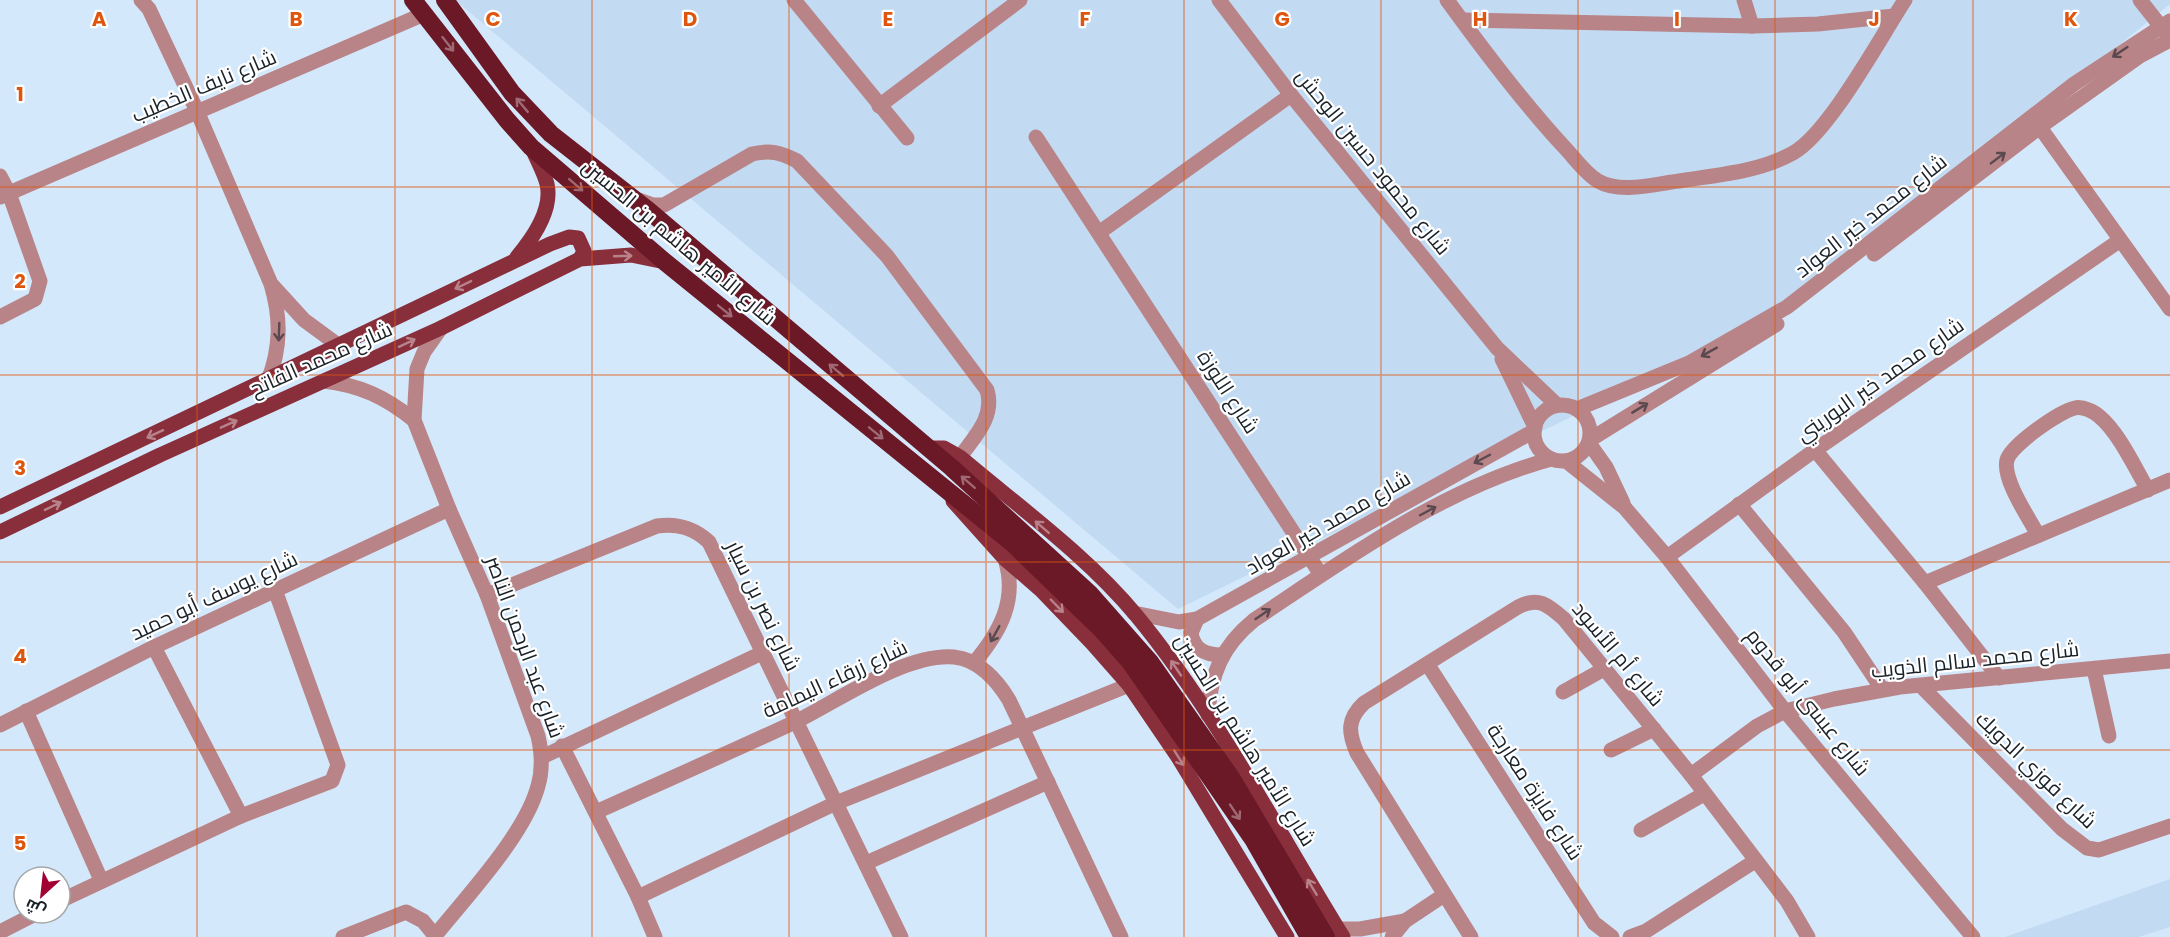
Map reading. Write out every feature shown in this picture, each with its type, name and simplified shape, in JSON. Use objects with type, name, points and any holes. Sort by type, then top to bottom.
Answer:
[{"type":"highway","name":"شارع الأمير هاشم بن الحسين","points":[[445,0],[527,111],[551,135],[668,227],[928,448],[1027,534],[1090,594],[1150,662],[1232,779],[1335,934]]},
{"type":"highway","name":"شارع الأمير هاشم بن الحسين","points":[[419,7],[507,120],[531,147],[665,262],[1011,542],[1101,629],[1131,663],[1253,839],[1309,937]]},
{"type":"main road","name":"شارع محمد الفاتح","points":[[0,507],[268,381],[515,259],[529,243],[543,216],[546,203],[547,184],[531,147]]},
{"type":"main road","points":[[515,259],[568,237],[578,238],[582,244],[584,251],[580,259]]},
{"type":"main road","name":"شارع محمد الفاتح","points":[[0,532],[160,455],[441,328],[580,259],[631,255],[665,262]]},
{"type":"main road","name":"شارع الأمير هاشم بن الحسين","points":[[928,448],[944,448],[960,457],[1089,567],[1134,613],[1174,663],[1208,715],[1335,934]]},
{"type":"main road","name":"شارع الأمير هاشم بن الحسين","points":[[944,489],[959,510],[1005,559],[1041,590],[1129,685],[1184,766],[1287,937]]},
{"type":"street","points":[[141,0],[149,9],[197,111],[271,284],[278,313],[279,342],[268,381]]},
{"type":"street","points":[[794,0],[907,138]]},
{"type":"street","name":"شارع محمود حسين الوحش","points":[[1219,0],[1291,95],[1497,348],[1557,405]]},
{"type":"street","points":[[1447,0],[1553,135],[1585,169],[1608,186],[1628,187],[1732,172],[1764,165],[1792,153],[1811,140],[1828,118],[1905,0]]},
{"type":"street","points":[[1744,0],[1752,26]]},
{"type":"street","points":[[2140,0],[2168,31]]},
{"type":"street","points":[[879,106],[1015,1]]},
{"type":"street","name":"شارع نايف الخطيب","points":[[4,195],[197,111],[419,7]]},
{"type":"street","points":[[1462,20],[1752,26],[1841,22],[1894,16]]},
{"type":"street","name":"شارع محمد خير العواد","points":[[1590,441],[1814,300],[2036,121],[2074,84],[2168,31]]},
{"type":"street","points":[[1100,232],[1291,95]]},
{"type":"street","points":[[2036,121],[2119,241],[2170,309]]},
{"type":"street","name":"شارع محمد خير العواد","points":[[1577,409],[1689,363],[1787,307],[2036,121]]},
{"type":"street","name":"شارع اللوزة","points":[[1036,137],[1100,232],[1321,575]]},
{"type":"street","points":[[630,196],[653,205],[664,205],[752,154],[766,151],[781,153],[797,161],[887,256],[987,390],[990,401],[986,420],[960,457]]},
{"type":"street","points":[[0,176],[4,195],[40,281],[39,290],[28,304],[0,317]]},
{"type":"street","points":[[668,227],[664,213],[673,200]]},
{"type":"street","name":"شارع محمد خير البوريني","points":[[1667,557],[1815,450],[2119,241]]},
{"type":"street","points":[[271,284],[304,320],[338,345]]},
{"type":"street","name":"شارع عبد الرحمن الناصر","points":[[435,937],[520,825],[539,785],[543,757],[538,736],[487,596],[448,509],[414,420],[417,369],[424,352],[441,328]]},
{"type":"street","name":"شارع محمود حسين الوحش","points":[[1497,348],[1534,429]]},
{"type":"street","name":"شارع عبد الرحمن الناصر","points":[[323,381],[348,384],[372,391],[391,401],[414,420]]},
{"type":"street","points":[[1557,405],[1577,409],[1586,416],[1590,427],[1590,441],[1584,452],[1558,460],[1538,448],[1534,429],[1542,412],[1557,405]]},
{"type":"street","points":[[2038,535],[2010,481],[2007,459],[2013,449],[2030,436],[2076,408],[2087,409],[2100,417],[2148,490]]},
{"type":"street","name":"شارع محمد خير العواد","points":[[1134,613],[1179,622],[1197,620],[1311,558],[1534,429]]},
{"type":"street","name":"شارع عيسى أبو قدوم","points":[[1590,441],[1625,508]]},
{"type":"street","points":[[1815,450],[1925,583],[1999,678]]},
{"type":"street","name":"شارع محمد خير العواد","points":[[1208,715],[1210,685],[1222,655],[1241,631],[1321,575],[1384,535],[1444,503],[1522,467],[1558,460]]},
{"type":"street","name":"شارع عيسى أبو قدوم","points":[[1558,460],[1625,508],[1667,557],[1785,711],[1973,937]]},
{"type":"street","points":[[1925,583],[2170,480]]},
{"type":"street","points":[[1739,504],[1844,632],[1882,689]]},
{"type":"street","name":"شارع يوسف أبو حميد","points":[[0,725],[154,647],[448,509]]},
{"type":"street","name":"شارع نصر بن سيار","points":[[487,596],[657,526],[671,524],[686,527],[709,542],[901,937]]},
{"type":"street","points":[[1005,559],[1011,578],[1005,613],[997,631],[974,663],[999,684],[1024,729],[1120,937]]},
{"type":"street","points":[[72,895],[242,816],[332,781],[337,774],[338,765],[275,590]]},
{"type":"street","name":"شارع أم الأسود","points":[[1471,937],[1357,753],[1350,731],[1351,718],[1364,703],[1518,607],[1536,601],[1548,605],[1564,620],[1654,729],[1787,901],[1808,937]]},
{"type":"street","points":[[1197,620],[1191,633],[1196,646],[1209,655],[1222,655]]},
{"type":"street","points":[[154,647],[242,816]]},
{"type":"street","points":[[543,757],[762,653]]},
{"type":"street","name":"شارع زرقاء اليمامة","points":[[596,812],[795,721],[887,673],[921,662],[954,657],[974,663]]},
{"type":"street","name":"شارع محمد سالم الذويب","points":[[1691,775],[1749,731],[1785,711],[1882,689],[2170,661]]},
{"type":"street","name":"شارع فايزة معارجة","points":[[1428,665],[1594,923],[1612,937]]},
{"type":"street","points":[[1563,692],[1604,669]]},
{"type":"street","points":[[2094,669],[2109,736]]},
{"type":"street","points":[[638,897],[836,803],[1129,685]]},
{"type":"street","name":"شارع فوزي الدويك","points":[[1921,686],[2062,829],[2087,848],[2099,850],[2170,826]]},
{"type":"street","points":[[26,711],[101,880]]},
{"type":"street","points":[[1611,750],[1654,729]]},
{"type":"street","points":[[562,746],[638,897],[655,937]]},
{"type":"street","points":[[866,863],[1048,782]]},
{"type":"street","points":[[1641,830],[1704,794]]},
{"type":"street","points":[[1630,937],[1646,931],[1755,861]]},
{"type":"street","points":[[1392,937],[1405,921],[1444,895]]},
{"type":"street","points":[[343,937],[406,912],[423,921],[435,937]]},
{"type":"street","points":[[1335,934],[1405,921]]},
{"type":"street","name":"شارع عيسى أبو قدوم","points":[[1959,922],[1965,937]]},
{"type":"street","points":[[0,933],[15,925]]},
{"type":"shaded area","points":[[455,0],[2170,0],[2170,4],[1792,309],[1178,609]]},
{"type":"shaded area","points":[[2170,879],[2170,927],[2139,937],[2005,937]]}]
